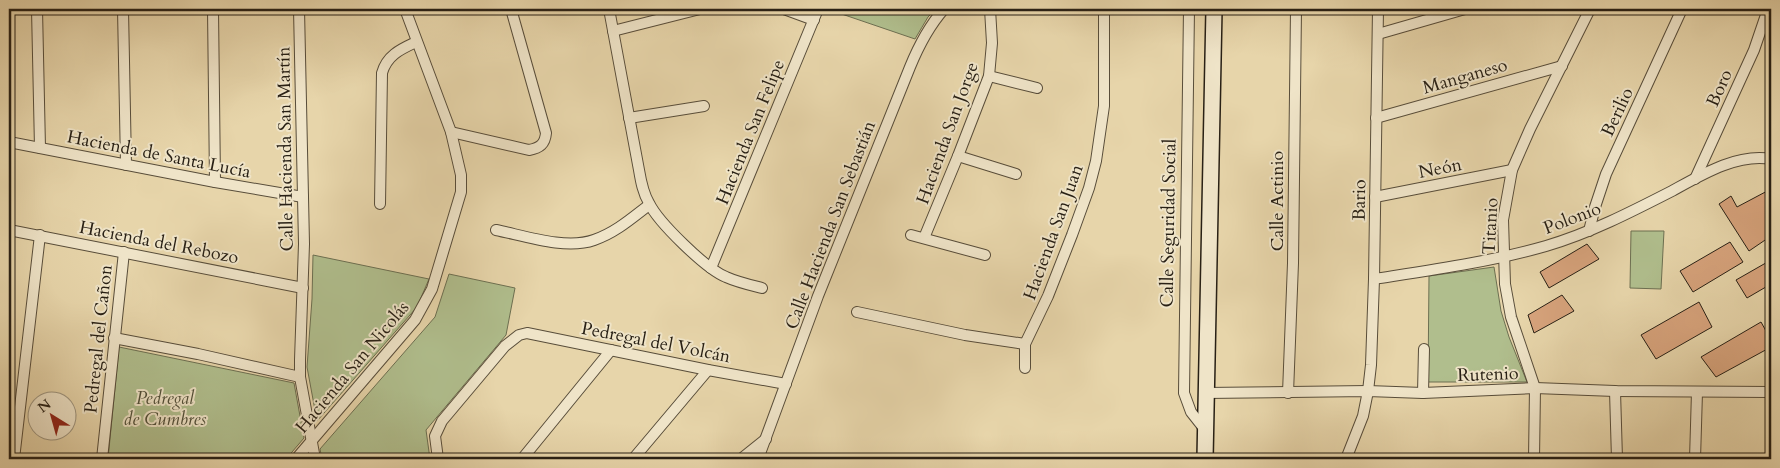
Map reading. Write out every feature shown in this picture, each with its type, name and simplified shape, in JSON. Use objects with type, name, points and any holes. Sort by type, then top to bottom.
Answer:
[{"type":"street","points":[[37,9],[40,148]]},
{"type":"street","points":[[123,9],[126,165]]},
{"type":"street","points":[[213,9],[215,182]]},
{"type":"street","name":"Calle Hacienda San Martín","points":[[299,9],[304,244],[300,377],[315,459]]},
{"type":"street","name":"Hacienda San Nicolás","points":[[296,459],[415,320],[432,289],[461,192],[461,174],[451,132],[405,9]]},
{"type":"street","points":[[451,132],[529,150],[536,149],[546,140],[546,133],[511,9]]},
{"type":"street","points":[[609,9],[628,118],[643,190],[649,205],[700,260],[724,277],[762,288]]},
{"type":"street","points":[[613,31],[700,9]]},
{"type":"street","points":[[784,9],[814,20]]},
{"type":"street","name":"Hacienda San Felipe","points":[[711,268],[818,9]]},
{"type":"street","name":"Calle Hacienda San Sebastián","points":[[758,459],[818,296],[920,42],[934,20],[944,9]]},
{"type":"street","name":"Hacienda San Jorge","points":[[924,238],[989,76],[992,59],[990,9]]},
{"type":"street","name":"Hacienda San Juan","points":[[1025,344],[1048,296],[1072,236],[1089,188],[1096,161],[1104,106],[1104,9]]},
{"type":"street","name":"Calle Seguridad Social","points":[[1188,9],[1184,393],[1190,412],[1206,431]]},
{"type":"street","points":[[1205,459],[1214,9]]},
{"type":"street","name":"Calle Actinio","points":[[1288,393],[1293,263],[1296,9]]},
{"type":"street","name":"Bario","points":[[1346,459],[1363,416],[1371,365],[1378,9]]},
{"type":"street","points":[[1378,34],[1465,9]]},
{"type":"street","name":"Titanio","points":[[1534,459],[1535,388],[1511,317],[1505,284],[1503,220],[1512,170],[1530,129],[1590,9]]},
{"type":"street","name":"Berilio","points":[[1589,231],[1606,174],[1682,9]]},
{"type":"street","name":"Boro","points":[[1695,178],[1747,65],[1768,9]]},
{"type":"street","points":[[380,204],[382,73],[385,64],[391,56],[416,42]]},
{"type":"street","name":"Manganeso","points":[[1376,118],[1562,66]]},
{"type":"street","points":[[989,76],[1036,88]]},
{"type":"street","points":[[628,118],[704,106]]},
{"type":"street","name":"Hacienda de Santa Lucía","points":[[9,142],[303,197]]},
{"type":"street","points":[[958,156],[1016,174]]},
{"type":"street","name":"Polonio","points":[[1374,279],[1504,256],[1547,245],[1589,231],[1695,178],[1747,158],[1771,159]]},
{"type":"street","name":"Neón","points":[[1375,197],[1512,170]]},
{"type":"street","points":[[496,230],[550,241],[574,244],[585,243],[596,240],[617,229],[649,205]]},
{"type":"street","name":"Hacienda del Rebozo","points":[[9,230],[303,288]]},
{"type":"street","points":[[911,235],[985,255]]},
{"type":"street","points":[[14,459],[40,236]]},
{"type":"street","name":"Pedregal del Cañon","points":[[102,459],[124,252]]},
{"type":"street","points":[[857,312],[965,335],[1025,344],[1025,368]]},
{"type":"street","name":"Pedregal del Volcán","points":[[438,459],[435,436],[442,421],[505,346],[519,335],[527,333],[786,384]]},
{"type":"street","points":[[114,338],[198,354],[300,377]]},
{"type":"street","points":[[1423,393],[1424,349]]},
{"type":"street","points":[[522,459],[611,350]]},
{"type":"street","points":[[633,459],[708,370]]},
{"type":"street","name":"Rutenio","points":[[1206,393],[1368,391],[1423,393],[1535,388],[1615,392],[1771,392]]},
{"type":"street","points":[[1615,392],[1617,459]]},
{"type":"street","points":[[1696,459],[1697,392]]},
{"type":"street","points":[[741,459],[766,439]]},
{"type":"green space","points":[[827,9],[936,9],[928,17],[915,39]]},
{"type":"green space","points":[[1631,231],[1664,231],[1661,289],[1630,288]]},
{"type":"green space","points":[[313,255],[429,279],[417,307],[317,421],[307,367]]},
{"type":"green space","points":[[1494,267],[1501,311],[1527,382],[1428,382],[1429,276]]},
{"type":"green space","points":[[449,274],[515,288],[506,335],[426,430],[430,459],[322,459],[320,449],[435,317]]},
{"type":"green space","name":"Pedregal de Cumbres","points":[[119,347],[294,383],[304,438],[286,459],[108,459]]},
{"type":"building","points":[[1771,189],[1771,236],[1749,251],[1719,204],[1731,196],[1737,207]]},
{"type":"building","points":[[1730,242],[1743,262],[1693,292],[1680,271]]},
{"type":"building","points":[[1587,244],[1599,259],[1549,288],[1540,272]]},
{"type":"building","points":[[1771,260],[1771,284],[1747,298],[1736,280]]},
{"type":"building","points":[[1562,295],[1574,311],[1534,333],[1528,315]]},
{"type":"building","points":[[1699,302],[1712,327],[1656,359],[1641,335]]},
{"type":"building","points":[[1761,322],[1771,340],[1771,347],[1716,377],[1701,357]]}]
